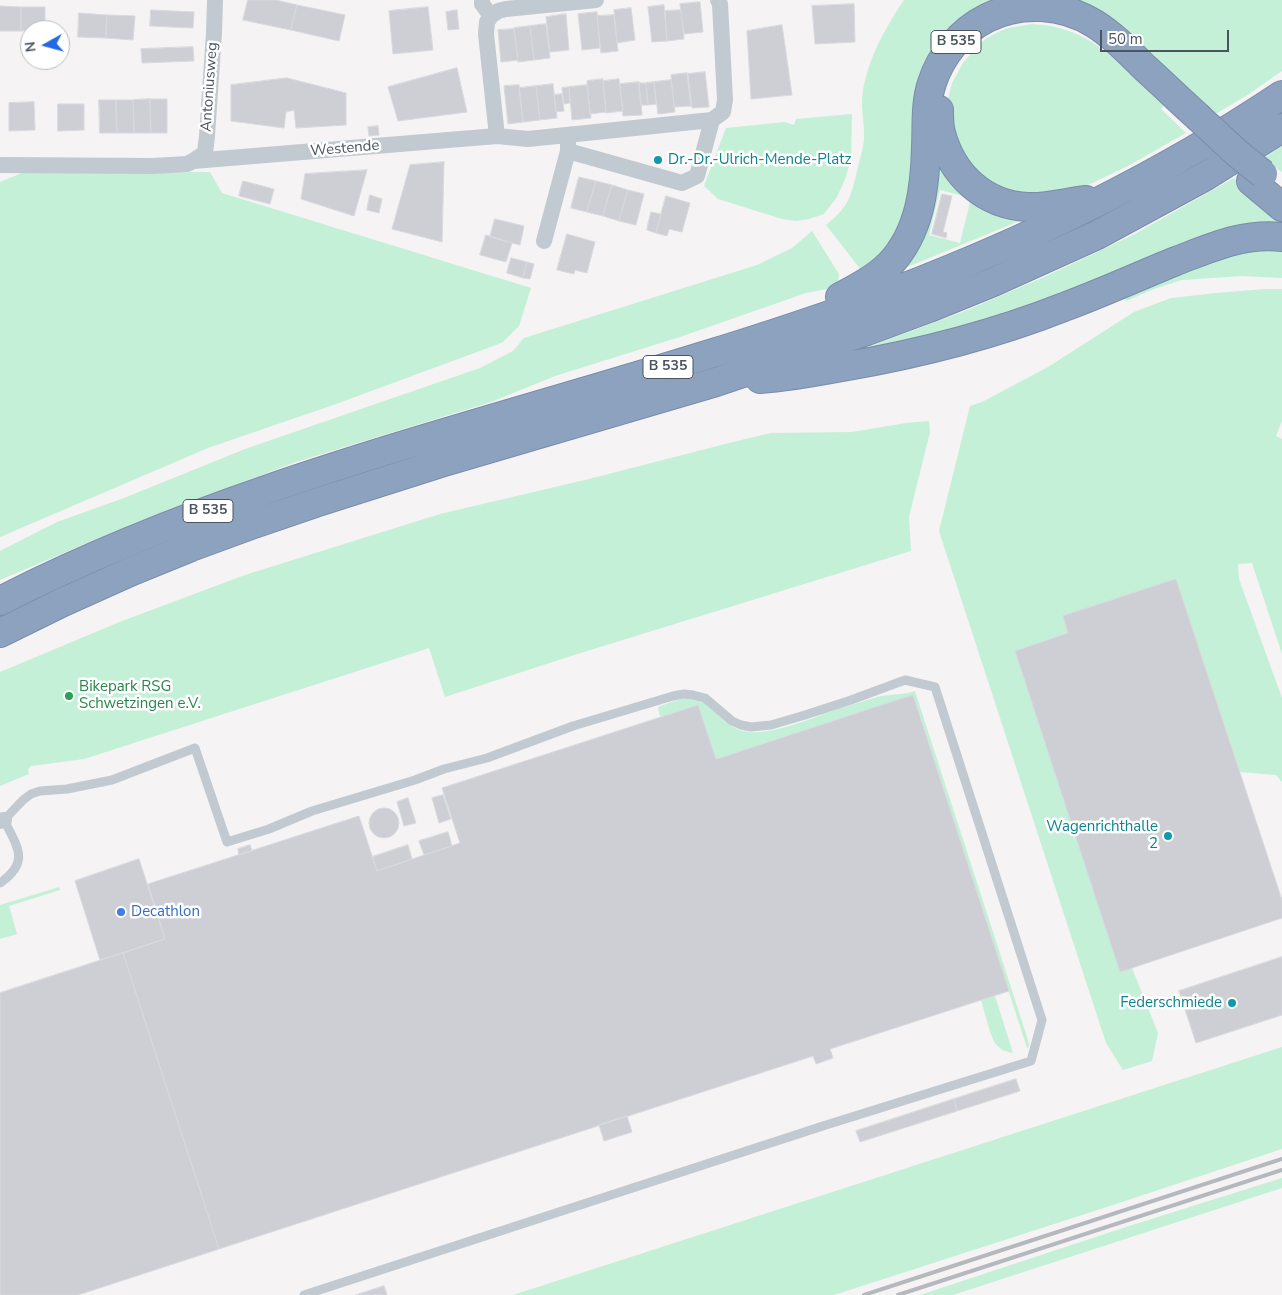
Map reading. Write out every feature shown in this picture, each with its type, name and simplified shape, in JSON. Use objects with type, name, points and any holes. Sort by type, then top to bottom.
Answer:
[{"type":"highway","name":"B 535","points":[[775,332],[870,280],[890,264],[899,251],[908,237],[922,198],[925,180],[927,117],[931,84],[950,48],[966,31],[983,20],[1007,10],[1030,7],[1057,9],[1084,18],[1108,34],[1192,119]]},
{"type":"highway","name":"B 535","points":[[1109,196],[1042,207],[1027,207],[997,200],[979,191],[966,181],[947,150],[940,131],[939,109],[941,90],[948,72],[960,54],[974,39],[996,24],[1017,19],[1038,18],[1074,26],[1091,35],[1192,119],[1238,154],[1265,181],[1282,207]]},
{"type":"highway","name":"B 535","points":[[0,601],[43,580],[148,535],[211,510],[294,481],[424,439],[707,355],[863,303],[935,275],[1034,234],[1109,196],[1191,152],[1282,95]]},
{"type":"highway","name":"B 535","points":[[0,633],[62,602],[132,571],[191,547],[269,519],[444,462],[716,382],[868,331],[993,282],[1097,235],[1159,202],[1204,177],[1282,128]]},
{"type":"highway","name":"B 535","points":[[716,382],[781,378],[876,362],[926,351],[1000,330],[1065,307],[1226,242],[1255,236],[1282,237]]},
{"type":"street","name":"Antoniusweg","points":[[190,163],[205,153],[214,33],[214,0]]},
{"type":"street","points":[[482,0],[482,4],[491,16]]},
{"type":"street","points":[[498,136],[486,34],[487,22],[491,16],[498,11],[506,9],[596,0]]},
{"type":"street","name":"Westende","points":[[0,165],[153,166],[498,136],[568,143],[712,120],[723,112],[725,100],[720,4],[718,0]]},
{"type":"street","name":"Westende","points":[[568,143],[682,183],[697,176],[712,120]]},
{"type":"street","points":[[544,241],[568,143]]},
{"type":"lane","points":[[0,884],[17,867],[19,859],[18,849],[2,821],[23,800],[40,791],[67,789],[112,780],[195,748],[227,842],[269,829],[312,811],[415,780],[444,769],[487,758],[573,726],[673,696],[684,694],[705,698],[732,720],[741,725],[751,727],[771,725],[805,715],[905,680],[935,687],[1042,1020],[1031,1062],[826,1125],[304,1295]]},
{"type":"green space","points":[[904,0],[1012,0],[958,27],[906,227],[865,275],[826,225],[845,206],[851,193],[864,140],[862,103],[865,79],[873,55]]},
{"type":"green space","points":[[1045,0],[1282,0],[1282,71],[1249,94],[1212,116]]},
{"type":"green space","points":[[1032,24],[1066,30],[1079,35],[1106,52],[1165,105],[1161,109],[1186,133],[1128,166],[1086,186],[1057,197],[993,189],[958,154],[947,103],[952,83],[963,63],[979,44],[1008,28]]},
{"type":"green space","points":[[852,114],[851,157],[846,177],[837,197],[824,214],[796,221],[782,219],[718,199],[704,186],[726,128],[785,122],[794,125],[796,119]]},
{"type":"green space","points":[[1282,146],[1282,172],[1263,159]]},
{"type":"green space","points":[[933,153],[1029,217],[893,273]],"holes":[[[940,190],[971,198],[960,243],[929,235]]]},
{"type":"green space","points":[[210,172],[222,193],[531,288],[519,326],[503,342],[496,345],[336,404],[208,448],[0,537],[0,182],[22,173]]},
{"type":"green space","points":[[1234,178],[1252,196],[1282,215],[1282,229],[1025,314],[847,355],[965,311],[1042,278],[1133,235]]},
{"type":"green space","points":[[812,231],[839,274],[838,282],[832,288],[806,293],[680,337],[555,376],[491,402],[296,462],[137,522],[0,580],[0,551],[57,522],[124,498],[245,449],[480,368],[513,351],[524,338],[757,265],[792,248]]},
{"type":"green space","points":[[1282,241],[1282,278],[1242,276],[1182,280],[1126,301],[1121,288],[1172,268]]},
{"type":"green space","points":[[1282,289],[1282,421],[1276,436],[1282,439],[1282,654],[1252,563],[1238,564],[1239,579],[1282,698],[1282,782],[1276,775],[1240,772],[1176,579],[1063,616],[1068,633],[1015,651],[1120,971],[1132,968],[1158,1033],[1152,1061],[1123,1070],[1106,1043],[939,531],[970,406],[982,402],[1048,367],[1134,312],[1171,298]]},
{"type":"green space","points":[[929,421],[930,432],[909,517],[911,551],[445,697],[429,648],[84,759],[31,766],[28,769],[29,774],[0,786],[0,672],[122,621],[245,575],[440,514],[771,433],[852,432]]},
{"type":"green space","points":[[915,691],[1028,1040],[1029,1047],[1027,1048],[913,695],[716,759],[698,705],[660,717],[658,707],[680,700],[694,699],[707,705],[740,730],[757,732],[786,727],[881,696]]},
{"type":"green space","points":[[59,887],[60,890],[9,906],[17,934],[0,939],[0,905]]},
{"type":"green space","points":[[995,996],[1013,1053],[1003,1050],[993,1040],[981,1000]]},
{"type":"green space","points":[[1282,1047],[1282,1149],[1110,1206],[834,1295],[513,1295]]},
{"type":"green space","points":[[1282,1178],[1282,1188],[953,1295],[920,1295],[1129,1226]]},
{"type":"building","points":[[248,0],[276,0],[297,5],[291,30],[243,20]]},
{"type":"building","points":[[700,2],[703,32],[684,34],[680,4]]},
{"type":"building","points":[[854,4],[855,42],[815,44],[812,6]]},
{"type":"building","points":[[297,5],[345,15],[339,41],[291,30]]},
{"type":"building","points":[[664,5],[667,41],[652,42],[648,7]]},
{"type":"building","points":[[0,6],[21,7],[20,31],[0,31]]},
{"type":"building","points":[[21,7],[45,7],[45,20],[21,20]]},
{"type":"building","points":[[428,7],[433,50],[393,54],[389,11]]},
{"type":"building","points":[[631,8],[635,40],[617,43],[614,10]]},
{"type":"building","points":[[151,10],[194,12],[193,28],[150,26]]},
{"type":"building","points":[[457,10],[459,29],[448,30],[446,12]]},
{"type":"building","points":[[681,10],[684,39],[667,41],[665,11]]},
{"type":"building","points":[[597,12],[600,48],[582,50],[578,14]]},
{"type":"building","points":[[79,13],[107,15],[106,38],[78,37]]},
{"type":"building","points":[[566,14],[569,50],[550,52],[546,17]]},
{"type":"building","points":[[107,15],[135,16],[133,40],[106,38]]},
{"type":"building","points":[[614,15],[618,51],[601,53],[597,16]]},
{"type":"building","points":[[546,24],[550,58],[534,60],[530,26]]},
{"type":"building","points":[[782,25],[792,95],[751,99],[747,31]]},
{"type":"building","points":[[530,26],[534,60],[518,62],[514,28]]},
{"type":"building","points":[[514,29],[518,60],[501,62],[498,30]]},
{"type":"building","points":[[193,47],[194,61],[142,63],[141,49]]},
{"type":"building","points":[[457,68],[467,112],[398,121],[388,87]]},
{"type":"building","points":[[705,72],[709,107],[692,108],[688,74]]},
{"type":"building","points":[[687,73],[691,106],[674,107],[671,75]]},
{"type":"building","points":[[287,78],[346,93],[346,125],[296,128],[294,110],[286,112],[284,128],[231,121],[231,85]]},
{"type":"building","points":[[603,79],[606,112],[590,114],[587,81]]},
{"type":"building","points":[[619,79],[623,111],[606,113],[603,81]]},
{"type":"building","points":[[671,80],[675,112],[658,114],[654,82]]},
{"type":"building","points":[[639,82],[642,115],[623,116],[620,84]]},
{"type":"building","points":[[654,82],[656,104],[648,105],[646,83]]},
{"type":"building","points":[[639,83],[646,83],[648,105],[641,105]]},
{"type":"building","points":[[553,84],[557,118],[540,120],[536,86]]},
{"type":"building","points":[[519,85],[523,122],[508,124],[504,86]]},
{"type":"building","points":[[587,85],[591,118],[572,120],[569,87]]},
{"type":"building","points":[[536,86],[540,120],[523,122],[519,88]]},
{"type":"building","points":[[569,87],[570,103],[564,104],[562,88]]},
{"type":"building","points":[[562,94],[564,111],[556,112],[554,95]]},
{"type":"building","points":[[150,99],[151,133],[134,133],[133,100]]},
{"type":"building","points":[[150,99],[167,99],[167,133],[151,133]]},
{"type":"building","points":[[99,100],[116,100],[117,133],[100,133]]},
{"type":"building","points":[[116,100],[133,100],[134,133],[117,133]]},
{"type":"building","points":[[34,102],[35,130],[9,131],[9,103]]},
{"type":"building","points":[[58,104],[84,104],[84,130],[58,131]]},
{"type":"building","points":[[378,126],[379,135],[369,136],[368,127]]},
{"type":"building","points":[[444,162],[442,242],[392,229],[410,165]]},
{"type":"building","points":[[367,170],[354,216],[301,199],[305,174]]},
{"type":"building","points":[[579,177],[596,181],[587,212],[571,208]]},
{"type":"building","points":[[243,181],[274,189],[270,204],[239,196]]},
{"type":"building","points":[[596,181],[612,185],[603,216],[587,212]]},
{"type":"building","points":[[612,185],[628,190],[619,221],[603,216]]},
{"type":"building","points":[[628,190],[644,194],[636,225],[619,221]]},
{"type":"building","points":[[942,194],[952,196],[943,232],[947,233],[946,238],[932,234]]},
{"type":"building","points":[[370,195],[382,199],[379,213],[367,210]]},
{"type":"building","points":[[666,196],[690,203],[682,232],[669,229],[667,236],[656,233]]},
{"type":"building","points":[[651,212],[661,214],[656,233],[647,230]]},
{"type":"building","points":[[495,219],[524,226],[520,245],[490,237]]},
{"type":"building","points":[[567,234],[595,242],[587,273],[575,270],[574,274],[557,270]]},
{"type":"building","points":[[486,235],[512,243],[506,262],[480,255]]},
{"type":"building","points":[[511,258],[527,262],[523,278],[507,273]]},
{"type":"building","points":[[527,262],[534,264],[530,279],[523,278]]},
{"type":"building","name":"Wagenrichthalle 2","points":[[1176,579],[1282,900],[1282,918],[1120,972],[1015,651],[1068,633],[1063,616]]},
{"type":"building","points":[[913,695],[1009,991],[830,1049],[833,1058],[816,1064],[813,1056],[219,1249],[123,953],[165,939],[148,884],[359,816],[377,871],[460,843],[442,788],[698,705],[716,759]]},
{"type":"building","points":[[443,795],[451,819],[439,823],[432,798]]},
{"type":"building","points":[[408,798],[416,823],[404,826],[397,802]]},
{"type":"building","points":[[384,808],[395,812],[399,823],[395,834],[384,838],[373,834],[369,823],[373,812]]},
{"type":"building","points":[[448,832],[452,846],[424,855],[419,841]]},
{"type":"building","points":[[250,845],[252,851],[239,855],[238,849]]},
{"type":"building","points":[[408,845],[412,859],[377,871],[372,857]]},
{"type":"building","name":"Decathlon","points":[[139,859],[165,939],[100,960],[75,881]]},
{"type":"building","points":[[123,953],[219,1249],[78,1295],[0,1295],[0,993]]},
{"type":"building","name":"Federschmiede","points":[[1282,957],[1282,1015],[1196,1043],[1179,991]]},
{"type":"building","points":[[1016,1079],[1020,1091],[957,1111],[954,1099]]},
{"type":"building","points":[[954,1099],[957,1111],[860,1142],[856,1131]]},
{"type":"building","points":[[627,1116],[632,1132],[604,1141],[599,1125]]},
{"type":"building","points":[[384,1286],[387,1295],[356,1295]]},
{"type":"railway","points":[[864,1295],[1282,1159]]},
{"type":"railway","points":[[898,1295],[1282,1170]]},
{"type":"place","name":"Dr.-Dr.-Ulrich-Mende-Platz","points":[[658,160]]},
{"type":"place","name":"Bikepark RSG Schwetzingen e.V.","points":[[69,696]]},
{"type":"place","name":"Wagenrichthalle 2","points":[[1168,836]]},
{"type":"place","name":"Decathlon","points":[[121,912]]},
{"type":"place","name":"Federschmiede","points":[[1232,1003]]}]
